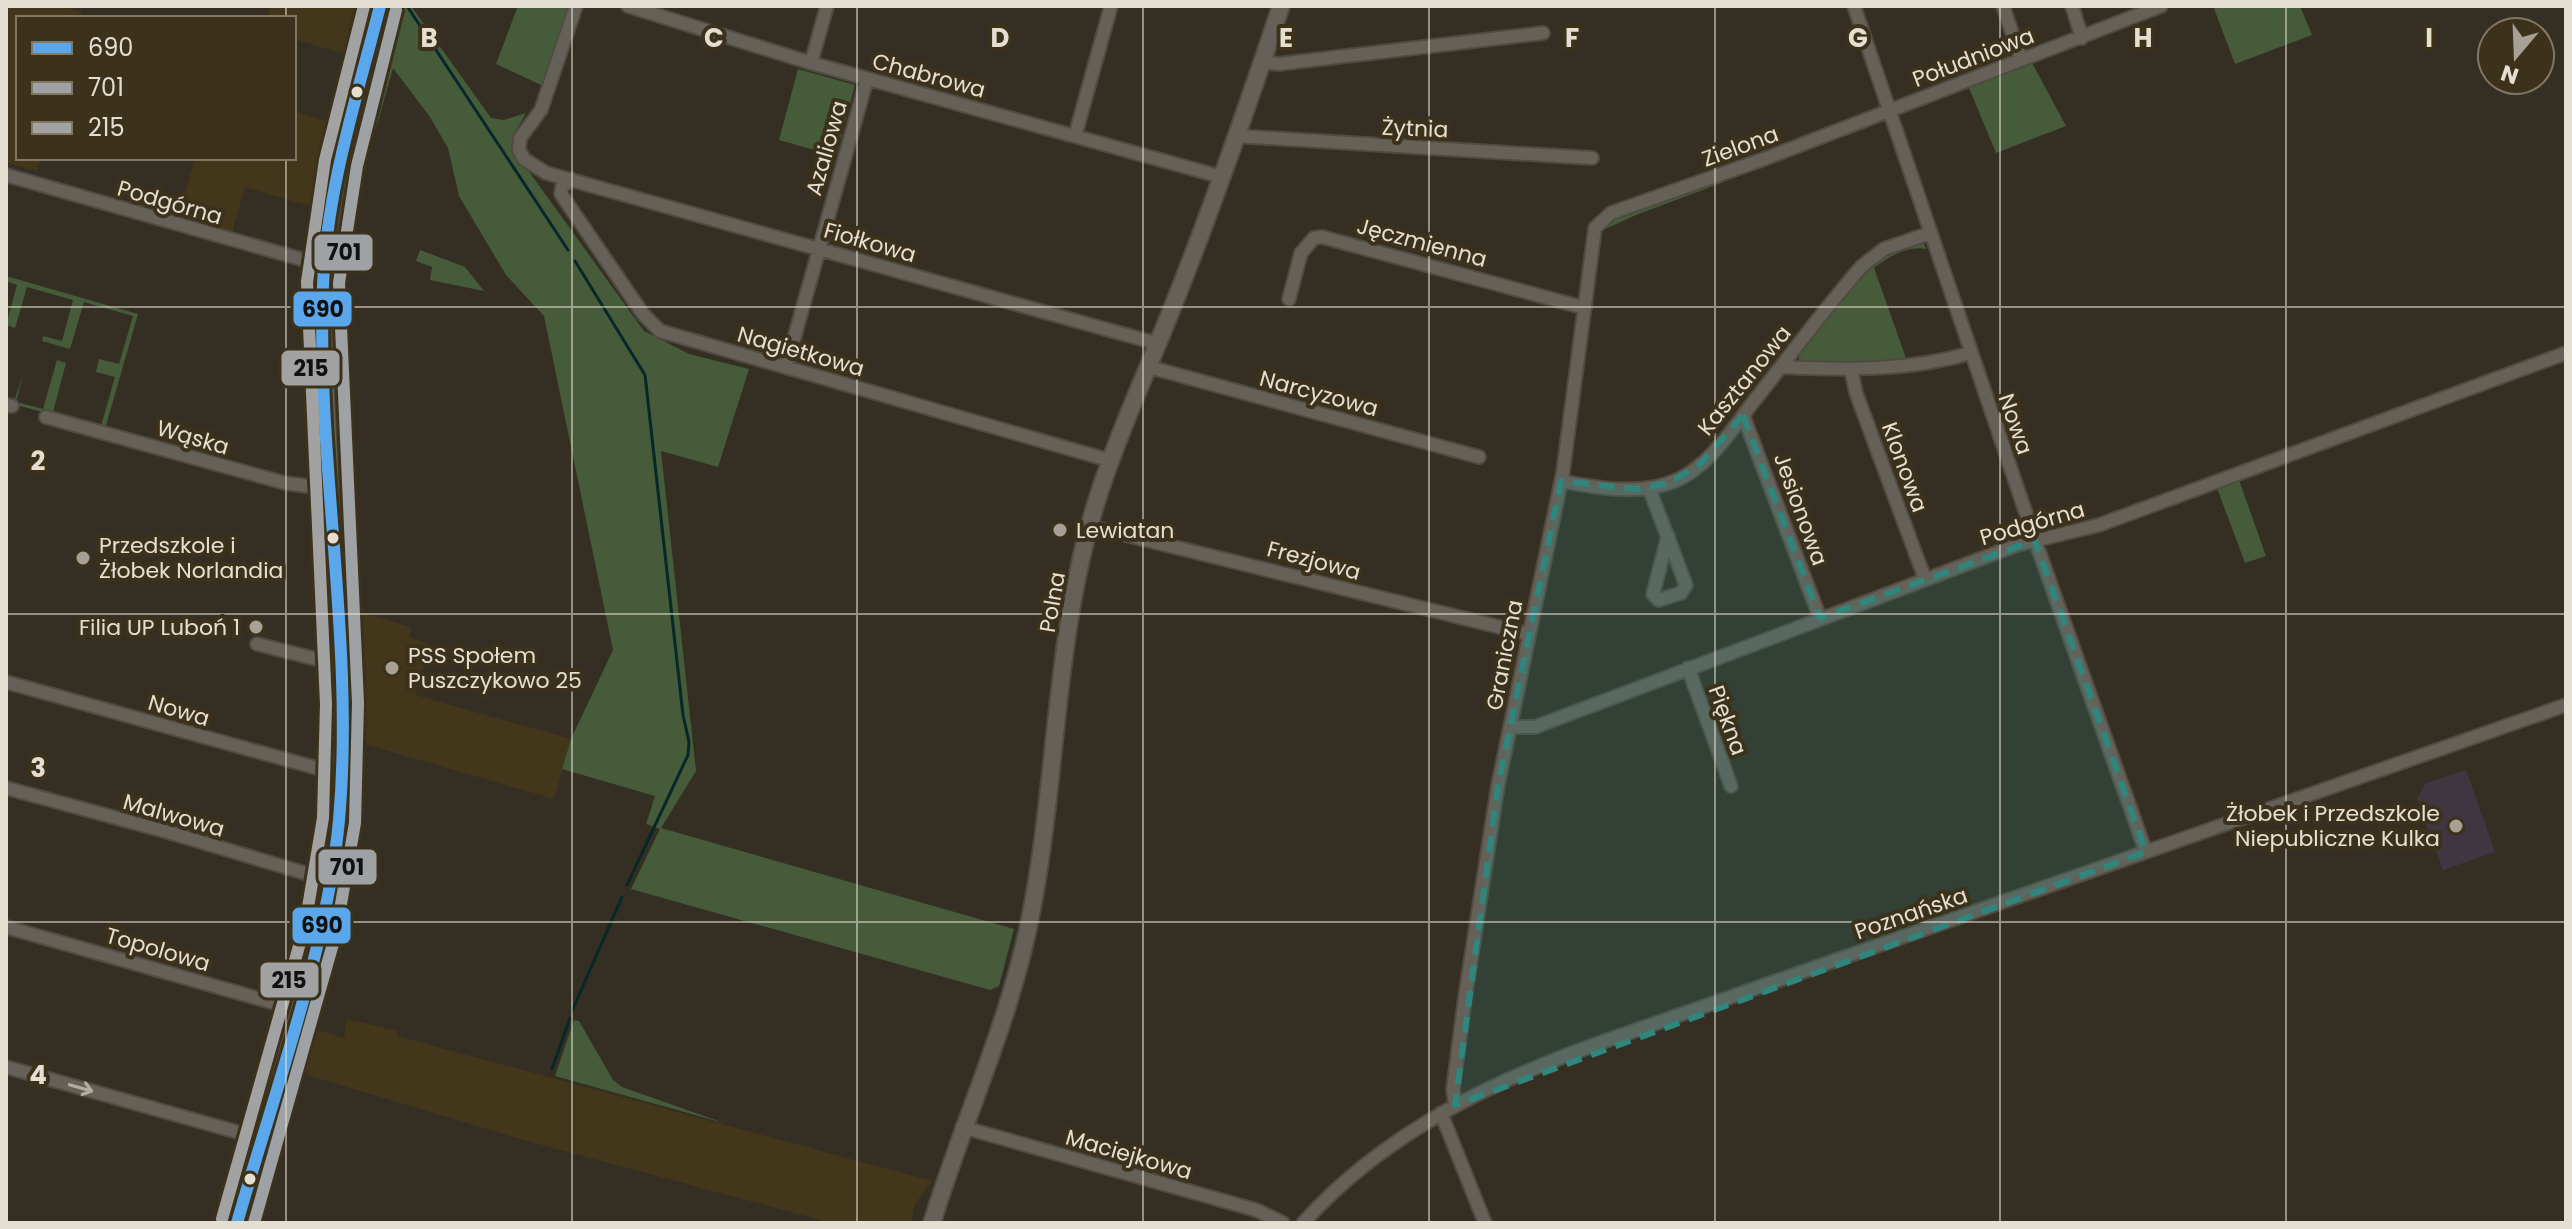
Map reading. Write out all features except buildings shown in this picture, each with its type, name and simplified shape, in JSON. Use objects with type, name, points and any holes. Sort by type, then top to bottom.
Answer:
[{"type":"street","points":[[237,1223],[299,1010],[331,881],[342,775],[322,265],[336,187],[380,6]]},
{"type":"street","name":"Fiołkowa","points":[[576,6],[541,110],[520,138],[519,150],[534,166],[1159,344]]},
{"type":"street","name":"Chabrowa","points":[[628,6],[811,63],[1222,177]]},
{"type":"street","points":[[811,63],[827,6]]},
{"type":"street","points":[[1075,136],[1111,6]]},
{"type":"street","name":"Polna","points":[[932,1223],[962,1127],[1007,1008],[1025,941],[1040,854],[1057,704],[1089,526],[1222,177],[1281,6]]},
{"type":"street","name":"Nowa","points":[[1854,6],[2035,540],[2146,852]]},
{"type":"street","points":[[2003,6],[2021,59]]},
{"type":"street","points":[[2072,6],[2082,38]]},
{"type":"street","name":"Południowa","points":[[1889,110],[2161,6]]},
{"type":"street","points":[[1262,62],[1278,64],[1543,33]]},
{"type":"street","name":"Azaliowa","points":[[786,367],[867,79]]},
{"type":"street","name":"Zielona","points":[[1605,217],[1889,110]]},
{"type":"street","name":"Żytnia","points":[[1237,136],[1592,158]]},
{"type":"street","name":"Podgórna","points":[[6,175],[322,265]]},
{"type":"street","name":"Nagietkowa","points":[[571,179],[562,187],[561,194],[652,325],[676,337],[1112,461]]},
{"type":"street","name":"Graniczna","points":[[1455,1105],[1453,1089],[1465,997],[1510,727],[1561,481],[1592,235],[1605,217]]},
{"type":"street","name":"Kasztanowa","points":[[1561,481],[1649,488],[1678,480],[1694,470],[1743,415],[1868,260],[1884,249],[1930,233]]},
{"type":"street","name":"Jęczmienna","points":[[1289,299],[1301,253],[1314,238],[1322,237],[1585,308]]},
{"type":"street","points":[[1782,367],[1851,369],[1932,364],[1971,353]]},
{"type":"street","name":"Podgórna","points":[[1510,727],[1535,727],[1925,579],[2035,540],[2099,525],[2566,353]]},
{"type":"street","name":"Narcyzowa","points":[[1149,367],[1479,457]]},
{"type":"street","name":"Klonowa","points":[[1851,369],[1856,393],[1925,579]]},
{"type":"street","name":"Jesionowa","points":[[1743,415],[1820,618]]},
{"type":"street","name":"Wąska","points":[[46,417],[285,483],[330,489]]},
{"type":"street","points":[[1649,488],[1668,536],[1685,588],[1659,600],[1653,597],[1653,591],[1668,536]]},
{"type":"street","name":"Frezjowa","points":[[1089,526],[1528,634]]},
{"type":"street","points":[[257,644],[340,665]]},
{"type":"street","name":"Piękna","points":[[1688,668],[1731,786]]},
{"type":"street","name":"Nowa","points":[[6,682],[342,775]]},
{"type":"street","name":"Poznańska","points":[[1303,1223],[1365,1164],[1441,1113],[1582,1049],[2566,705]]},
{"type":"street","name":"Malwowa","points":[[6,788],[331,881]]},
{"type":"street","name":"Topolowa","points":[[6,927],[299,1010]]},
{"type":"street","points":[[6,1067],[262,1139]]},
{"type":"street","points":[[1441,1113],[1485,1223]]},
{"type":"street","name":"Maciejkowa","points":[[962,1127],[1256,1210],[1283,1223]]},
{"type":"highlighted area","points":[[1743,415],[1820,618],[2035,540],[2146,852],[1455,1105],[1498,785],[1561,481],[1636,489],[1669,483],[1701,463]]},
{"type":"shaded area","points":[[6,6],[60,6],[82,12],[81,16],[16,16],[16,160],[40,160],[37,171],[6,162]]},
{"type":"shaded area","points":[[270,6],[362,6],[348,55],[296,40],[296,16],[268,16]]},
{"type":"shaded area","points":[[296,112],[337,124],[317,208],[245,187],[232,233],[178,217],[194,160],[296,160]]},
{"type":"shaded area","points":[[348,609],[411,627],[409,637],[429,644],[415,695],[571,739],[554,799],[354,741]]},
{"type":"shaded area","name":"Żłobek i Przedszkole Niepubliczne Kulka","points":[[2466,770],[2495,852],[2443,870],[2417,799],[2426,783]]},
{"type":"shaded area","points":[[347,1019],[398,1031],[397,1036],[932,1181],[915,1204],[911,1223],[832,1223],[527,1141],[294,1071],[307,1027],[344,1038]]},
{"type":"green space","points":[[391,6],[411,6],[491,118],[504,120],[526,113],[515,132],[512,148],[644,331],[689,354],[749,369],[718,467],[661,451],[696,771],[661,828],[1014,929],[999,986],[990,990],[631,889],[660,829],[646,824],[655,796],[562,769],[571,739],[613,650],[544,316],[506,275],[459,196],[448,148],[430,117],[393,68],[377,125],[354,179],[340,253],[364,261],[335,256],[339,219],[357,147],[375,103],[380,48]]},
{"type":"green space","points":[[518,6],[570,6],[543,86],[496,64]]},
{"type":"green space","points":[[2213,6],[2300,6],[2312,35],[2235,64]]},
{"type":"green space","points":[[358,21],[366,23],[341,124],[337,124]]},
{"type":"green space","points":[[2031,61],[2066,126],[1996,153],[1967,83]]},
{"type":"green space","points":[[798,69],[855,85],[836,156],[779,140]]},
{"type":"green space","points":[[1862,127],[1864,129],[1636,215],[1603,230],[1598,239],[1599,231],[1613,219]]},
{"type":"green space","points":[[1917,243],[1924,244],[1926,249],[1905,250],[1874,268],[1906,358],[1925,359],[1858,364],[1799,360],[1799,353],[1865,270],[1885,255]]},
{"type":"green space","points":[[420,250],[465,267],[484,291],[430,280],[432,267],[416,261]]},
{"type":"green space","points":[[6,276],[138,314],[105,429],[13,404],[23,375],[16,402],[43,409],[57,360],[66,363],[53,412],[101,426],[115,377],[96,372],[99,359],[119,364],[133,316],[84,302],[70,349],[42,341],[43,336],[62,341],[73,300],[27,287],[15,328],[6,325],[17,285],[6,281]]},
{"type":"green space","points":[[2239,480],[2266,556],[2245,563],[2217,488]]},
{"type":"green space","points":[[574,1020],[579,1021],[613,1080],[622,1087],[724,1123],[555,1076]]},
{"type":"waterway","points":[[407,6],[568,250]]},
{"type":"waterway","points":[[575,261],[645,375],[683,715],[689,742],[688,755],[627,885]]},
{"type":"waterway","points":[[572,1011],[622,897]]},
{"type":"waterway","points":[[552,1069],[570,1018]]},
{"type":"transit line","name":"215","points":[[222,1219],[305,925],[323,818],[326,704],[307,282],[325,160],[364,6]]},
{"type":"transit line","name":"690","points":[[237,1223],[311,971],[333,869],[339,820],[343,753],[342,686],[325,419],[323,286],[336,180],[380,6]]},
{"type":"transit line","name":"701","points":[[254,1223],[336,933],[355,823],[358,703],[339,283],[357,166],[396,10]]},
{"type":"place","name":"Lewiatan","points":[[1060,530]]},
{"type":"place","name":"Przedszkole i Żłobek Norlandia","points":[[83,558]]},
{"type":"place","name":"Filia UP Luboń 1","points":[[256,627]]},
{"type":"place","name":"PSS Społem Puszczykowo 25","points":[[392,668]]},
{"type":"place","name":"Żłobek i Przedszkole Niepubliczne Kulka","points":[[2456,826]]}]
